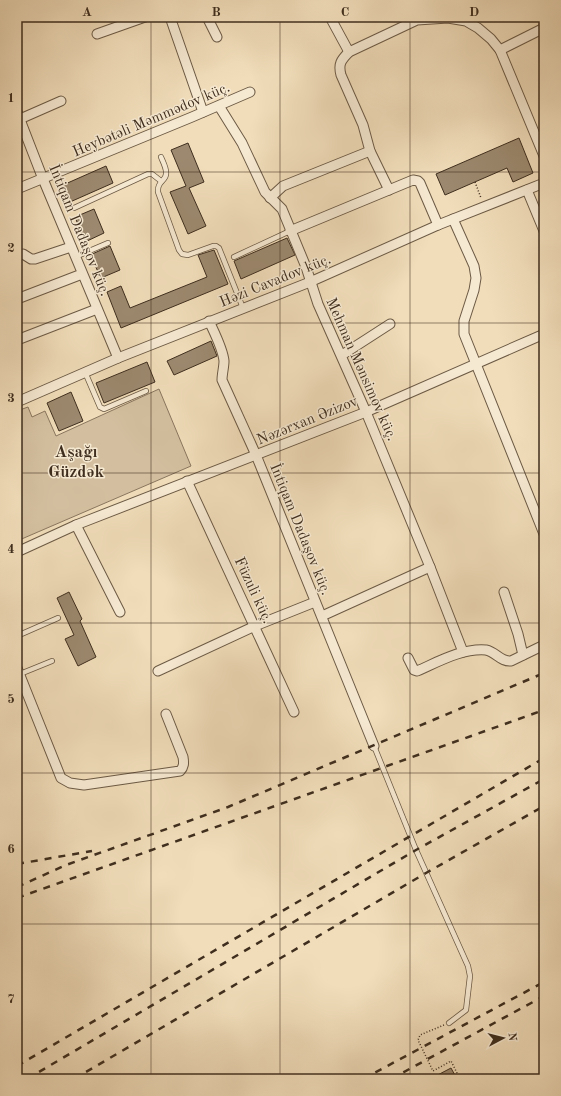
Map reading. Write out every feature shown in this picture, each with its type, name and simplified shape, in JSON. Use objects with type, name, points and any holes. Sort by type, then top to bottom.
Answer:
[{"type":"street","points":[[97,34],[145,17]]},
{"type":"street","points":[[170,17],[203,112]]},
{"type":"street","points":[[207,17],[216,37]]},
{"type":"street","points":[[330,17],[349,52]]},
{"type":"street","points":[[389,190],[370,151],[363,125],[341,75],[339,68],[340,61],[349,52],[417,20],[448,18],[466,21],[478,28],[491,39],[500,50],[544,156]]},
{"type":"street","points":[[500,50],[544,28]]},
{"type":"street","name":"Heybətəli Məmmədov küç.","points":[[17,189],[250,92]]},
{"type":"street","points":[[18,115],[61,101]]},
{"type":"street","name":"Mehman Mənsimov küç.","points":[[219,106],[242,143],[257,177],[270,198],[282,209],[306,267],[318,304],[342,355],[366,412],[430,567],[463,652]]},
{"type":"street","name":"İntiqam Dadaşov küç.","points":[[18,115],[75,257],[118,358]]},
{"type":"street","points":[[270,198],[283,186],[370,151]]},
{"type":"street","points":[[290,230],[413,180],[420,183],[438,225]]},
{"type":"street","name":"Həzi Cavadov küç.","points":[[17,402],[118,358],[310,282],[438,225],[544,184]]},
{"type":"street","points":[[527,190],[544,231]]},
{"type":"street","points":[[453,219],[474,266],[476,278],[474,290],[464,321],[464,334],[541,519],[544,534]]},
{"type":"street","points":[[23,254],[31,259],[35,259],[71,247]]},
{"type":"street","points":[[17,299],[82,274]]},
{"type":"street","points":[[17,340],[97,309]]},
{"type":"street","name":"İntiqam Dadaşov küç.","points":[[209,321],[224,361],[222,380],[256,456],[374,746]]},
{"type":"street","points":[[342,355],[390,324]]},
{"type":"street","name":"Nəzərxan Əzizov","points":[[17,552],[76,525],[366,412],[544,334]]},
{"type":"street","name":"Füzuli küç.","points":[[187,481],[294,712]]},
{"type":"street","points":[[76,525],[120,612]]},
{"type":"street","points":[[322,616],[430,567]]},
{"type":"street","points":[[504,592],[518,634],[523,655]]},
{"type":"street","points":[[158,671],[255,626],[315,602]]},
{"type":"street","points":[[408,658],[414,670],[417,671],[463,652],[486,650],[494,653],[506,661],[511,661],[544,645]]},
{"type":"street","points":[[18,671],[61,778],[70,783],[84,785],[180,771],[183,768],[183,757],[166,714]]},
{"type":"lane","points":[[161,157],[166,176],[161,181],[158,187],[158,192],[179,250],[182,254],[188,255],[213,246],[219,248],[243,308]]},
{"type":"lane","points":[[74,208],[148,174],[152,174],[161,181]]},
{"type":"lane","points":[[234,257],[290,230]]},
{"type":"lane","points":[[75,257],[108,243]]},
{"type":"lane","points":[[85,372],[100,407],[104,409],[146,391]]},
{"type":"lane","points":[[17,636],[58,618]]},
{"type":"lane","points":[[18,671],[52,661]]},
{"type":"lane","points":[[374,746],[416,850],[468,966],[470,976],[466,1010],[449,1023]]},
{"type":"path","points":[[475,182],[485,207]]},
{"type":"path","points":[[449,1023],[420,1035],[418,1040],[433,1071],[450,1061],[460,1079]]},
{"type":"shaded area","points":[[159,389],[191,466],[17,541],[17,411],[28,407],[32,417],[45,411],[56,436]]},
{"type":"building","points":[[519,138],[533,173],[513,182],[507,168],[445,195],[436,174]]},
{"type":"building","points":[[188,143],[204,182],[189,188],[206,226],[188,234],[170,192],[186,186],[171,150]]},
{"type":"building","points":[[106,166],[113,183],[70,202],[63,185]]},
{"type":"building","points":[[94,209],[104,233],[85,242],[75,217]]},
{"type":"building","points":[[287,238],[295,255],[241,279],[234,261]]},
{"type":"building","points":[[110,246],[120,270],[101,278],[90,255]]},
{"type":"building","points":[[214,250],[228,284],[121,328],[107,292],[121,286],[130,308],[207,277],[198,255]]},
{"type":"building","points":[[211,341],[217,356],[174,375],[167,361]]},
{"type":"building","points":[[147,362],[155,382],[104,403],[96,383]]},
{"type":"building","points":[[71,392],[83,421],[59,431],[47,403]]},
{"type":"building","points":[[69,592],[82,619],[80,621],[96,657],[78,666],[65,639],[74,635],[57,598]]},
{"type":"building","points":[[451,1068],[457,1079],[430,1079]]},
{"type":"railway","points":[[17,887],[66,865],[228,807],[544,673]]},
{"type":"railway","points":[[17,898],[544,710]]},
{"type":"railway","points":[[17,1066],[544,758]]},
{"type":"railway","points":[[27,1079],[416,850],[544,779]]},
{"type":"railway","points":[[74,1079],[426,873],[544,806]]},
{"type":"railway","points":[[17,864],[92,851]]},
{"type":"railway","points":[[363,1079],[544,982]]},
{"type":"railway","points":[[391,1079],[544,996]]},
{"type":"district","name":"Aşağı Güzdək","points":[[76,461]]}]
